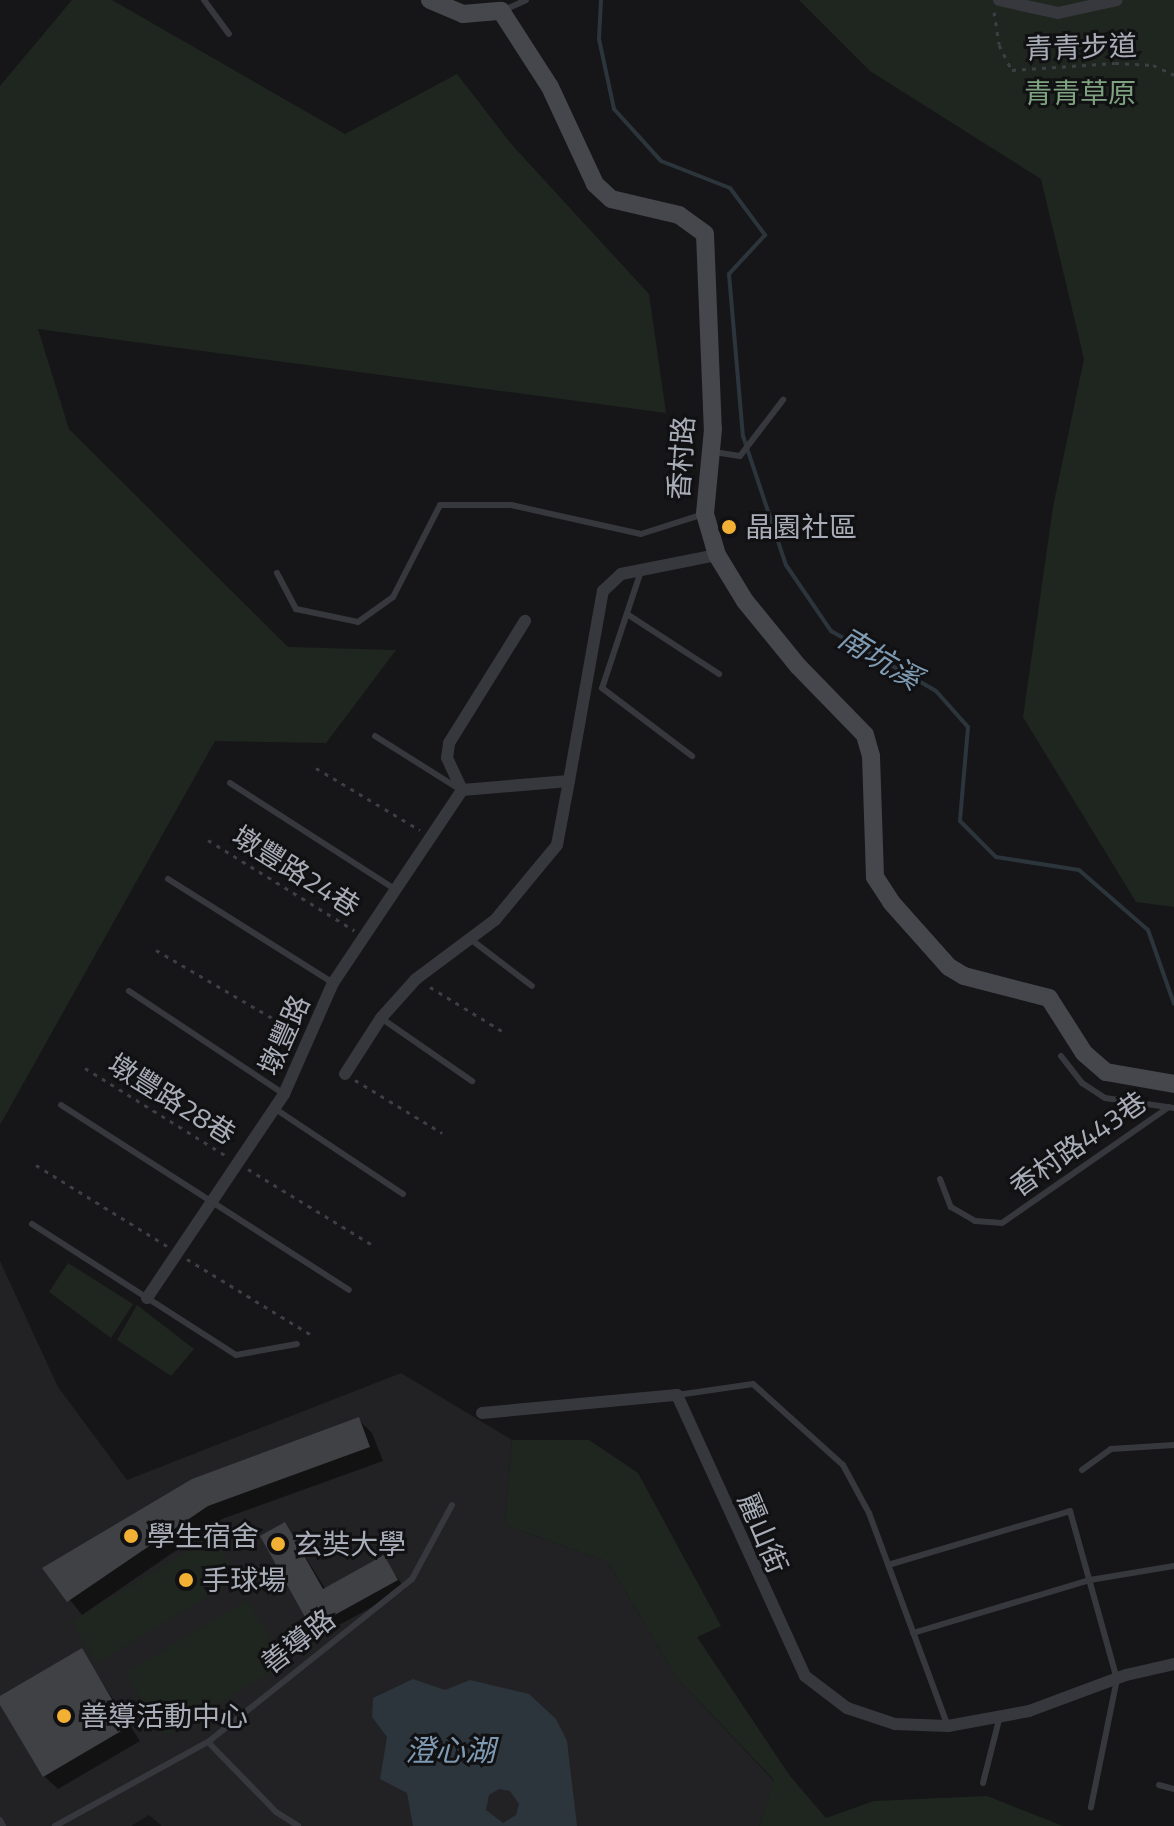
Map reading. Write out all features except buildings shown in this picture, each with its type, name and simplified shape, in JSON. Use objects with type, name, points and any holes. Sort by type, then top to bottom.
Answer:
[{"type":"street","points":[[430,0],[463,14],[501,11]]},
{"type":"street","points":[[999,0],[1058,13],[1117,0]]},
{"type":"street","name":"香村路","points":[[501,11],[550,87],[595,184],[611,199],[679,215],[705,234],[710,452],[705,514],[717,555],[745,601],[798,666],[865,735],[871,756],[875,877],[891,902],[956,972],[974,981],[1049,998],[1084,1053],[1106,1072],[1125,1079],[1174,1084]]},
{"type":"street","points":[[345,1074],[381,1018],[416,979],[495,920],[557,845],[603,591],[621,574],[717,555]]},
{"type":"street","points":[[525,621],[449,743],[447,758],[462,790],[569,781]]},
{"type":"street","name":"墩豐路","points":[[147,1298],[284,1094],[333,983],[393,888],[462,790]]},
{"type":"street","points":[[482,1413],[677,1395]]},
{"type":"street","name":"麗山街","points":[[677,1395],[805,1676],[847,1708],[895,1724],[948,1726],[1029,1711],[1117,1679],[1174,1664]]},
{"type":"lane","points":[[204,0],[229,34]]},
{"type":"lane","points":[[501,11],[526,0]]},
{"type":"lane","points":[[710,452],[740,456],[783,400]]},
{"type":"lane","points":[[277,573],[296,609],[358,622],[393,597],[440,505],[511,505],[641,534],[705,514]]},
{"type":"lane","points":[[641,571],[602,688],[692,756]]},
{"type":"lane","points":[[627,614],[719,674]]},
{"type":"lane","points":[[375,736],[462,790]]},
{"type":"lane","points":[[230,783],[393,888]]},
{"type":"lane","points":[[168,879],[333,983]]},
{"type":"lane","points":[[469,938],[532,986]]},
{"type":"lane","points":[[129,991],[284,1094]]},
{"type":"lane","points":[[381,1018],[472,1081]]},
{"type":"lane","points":[[1061,1056],[1082,1083],[1105,1098],[1172,1108]]},
{"type":"lane","points":[[61,1105],[349,1290]]},
{"type":"lane","points":[[274,1108],[403,1194]]},
{"type":"lane","name":"香村路443巷","points":[[940,1179],[951,1207],[975,1221],[1002,1223],[1172,1108]]},
{"type":"lane","points":[[32,1224],[236,1355],[297,1344]]},
{"type":"lane","points":[[677,1395],[753,1384],[843,1465],[869,1513],[948,1726]]},
{"type":"lane","points":[[1082,1470],[1111,1449],[1174,1445]]},
{"type":"lane","name":"善導路","points":[[55,1826],[208,1742],[412,1579],[452,1505]]},
{"type":"lane","points":[[888,1565],[1070,1511],[1117,1679],[1091,1807]]},
{"type":"lane","points":[[913,1633],[1090,1580],[1174,1566]]},
{"type":"lane","points":[[983,1783],[1000,1716]]},
{"type":"lane","points":[[208,1742],[276,1812],[298,1826]]},
{"type":"lane","points":[[1159,1785],[1174,1789]]},
{"type":"lane","points":[[0,1820],[3,1826]]},
{"type":"path","name":"青青步道","points":[[993,0],[999,45],[1012,70],[1115,63],[1153,65],[1174,75]]},
{"type":"path","points":[[316,768],[430,836]]},
{"type":"path","name":"墩豐路24巷","points":[[208,840],[364,936]]},
{"type":"path","points":[[156,950],[308,1039]]},
{"type":"path","points":[[416,979],[502,1031]]},
{"type":"path","name":"墩豐路28巷","points":[[85,1068],[371,1244]]},
{"type":"path","points":[[345,1074],[442,1133]]},
{"type":"path","points":[[36,1165],[310,1334]]},
{"type":"shaded area","name":"玄奘大學","points":[[0,1261],[58,1387],[127,1480],[401,1373],[512,1440],[505,1525],[608,1562],[676,1677],[774,1781],[759,1826],[162,1826],[149,1815],[131,1826],[0,1826]]},
{"type":"green space","points":[[72,0],[112,0],[345,134],[457,74],[512,145],[649,294],[666,413],[38,329],[69,429],[288,647],[396,650],[326,743],[215,741],[0,1125],[0,86]]},
{"type":"green space","name":"青青草原","points":[[799,0],[1174,0],[1174,907],[1136,902],[1023,717],[1053,507],[1084,359],[1041,179],[870,71]]},
{"type":"green space","points":[[68,1263],[133,1304],[111,1338],[49,1292]]},
{"type":"green space","points":[[137,1305],[194,1349],[171,1376],[117,1340]]},
{"type":"green space","points":[[512,1440],[589,1440],[638,1473],[721,1626],[697,1637],[790,1776],[826,1818],[874,1801],[987,1796],[1063,1826],[759,1826],[774,1780],[676,1677],[608,1562],[505,1525]]},
{"type":"green space","points":[[213,1536],[238,1578],[97,1663],[72,1621]]},
{"type":"green space","points":[[247,1600],[285,1663],[164,1736],[126,1673]]},
{"type":"water","name":"澄心湖","points":[[413,1679],[445,1690],[470,1680],[529,1694],[556,1719],[567,1741],[577,1826],[413,1826],[407,1793],[380,1779],[387,1737],[372,1717],[373,1698]],"holes":[[[499,1789],[510,1791],[519,1804],[516,1815],[503,1823],[486,1810],[489,1795]]]},
{"type":"waterway","name":"南坑溪","points":[[601,0],[599,39],[614,109],[661,161],[730,188],[765,235],[729,274],[743,436],[786,565],[831,631],[936,691],[968,727],[960,821],[996,857],[1079,870],[1148,930],[1174,1004]]},
{"type":"place","name":"晶園社區","points":[[729,527]]},
{"type":"place","name":"學生宿舍","points":[[131,1536]]},
{"type":"place","name":"玄奘大學","points":[[278,1544]]},
{"type":"place","name":"手球場","points":[[186,1580]]},
{"type":"place","name":"善導活動中心","points":[[64,1716]]}]
